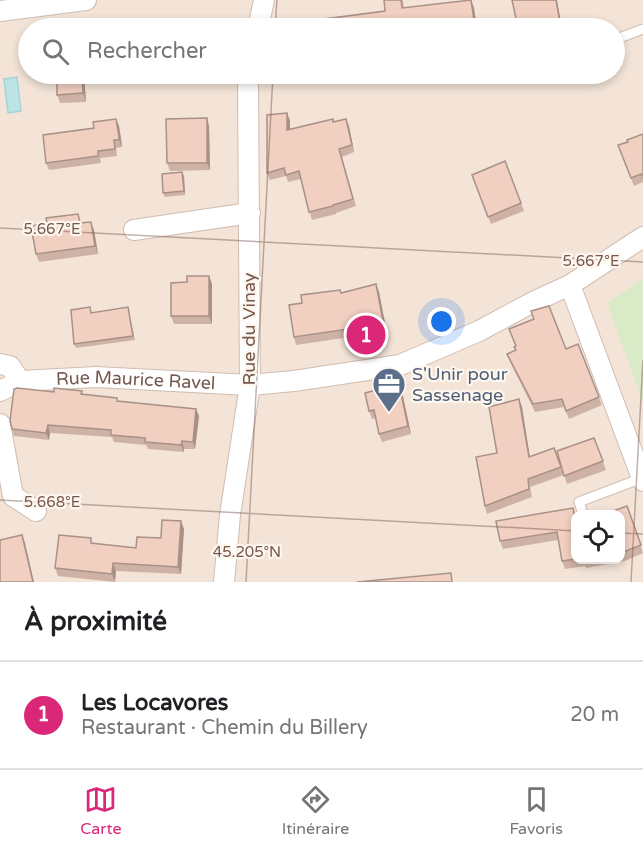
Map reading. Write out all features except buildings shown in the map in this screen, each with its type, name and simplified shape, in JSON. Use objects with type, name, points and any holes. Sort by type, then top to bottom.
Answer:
[{"type":"street","points":[[0,11],[86,0]]},
{"type":"street","points":[[260,18],[264,0]]},
{"type":"street","name":"Rue du Vinay","points":[[224,582],[230,515],[250,385],[248,84]]},
{"type":"street","points":[[134,230],[249,213]]},
{"type":"street","name":"Rue Maurice Ravel","points":[[0,391],[20,381],[96,377],[250,385],[294,381],[400,365],[479,331],[570,285],[643,237]]},
{"type":"street","points":[[570,285],[642,480]]},
{"type":"street","points":[[0,364],[10,366],[20,381]]},
{"type":"street","points":[[0,424],[13,496],[36,511]]},
{"type":"lane","points":[[625,36],[643,29]]},
{"type":"lane","points":[[582,510],[579,502],[642,480]]},
{"type":"shaded area","points":[[0,0],[643,0],[643,582],[0,582]]},
{"type":"green space","points":[[643,278],[643,402],[607,303]]},
{"type":"water","points":[[17,77],[21,111],[8,113],[4,79]]},
{"type":"place","name":"Les Locavores","points":[[366,335]]},
{"type":"place","name":"S'Unir pour Sassenage","points":[[389,413]]}]
